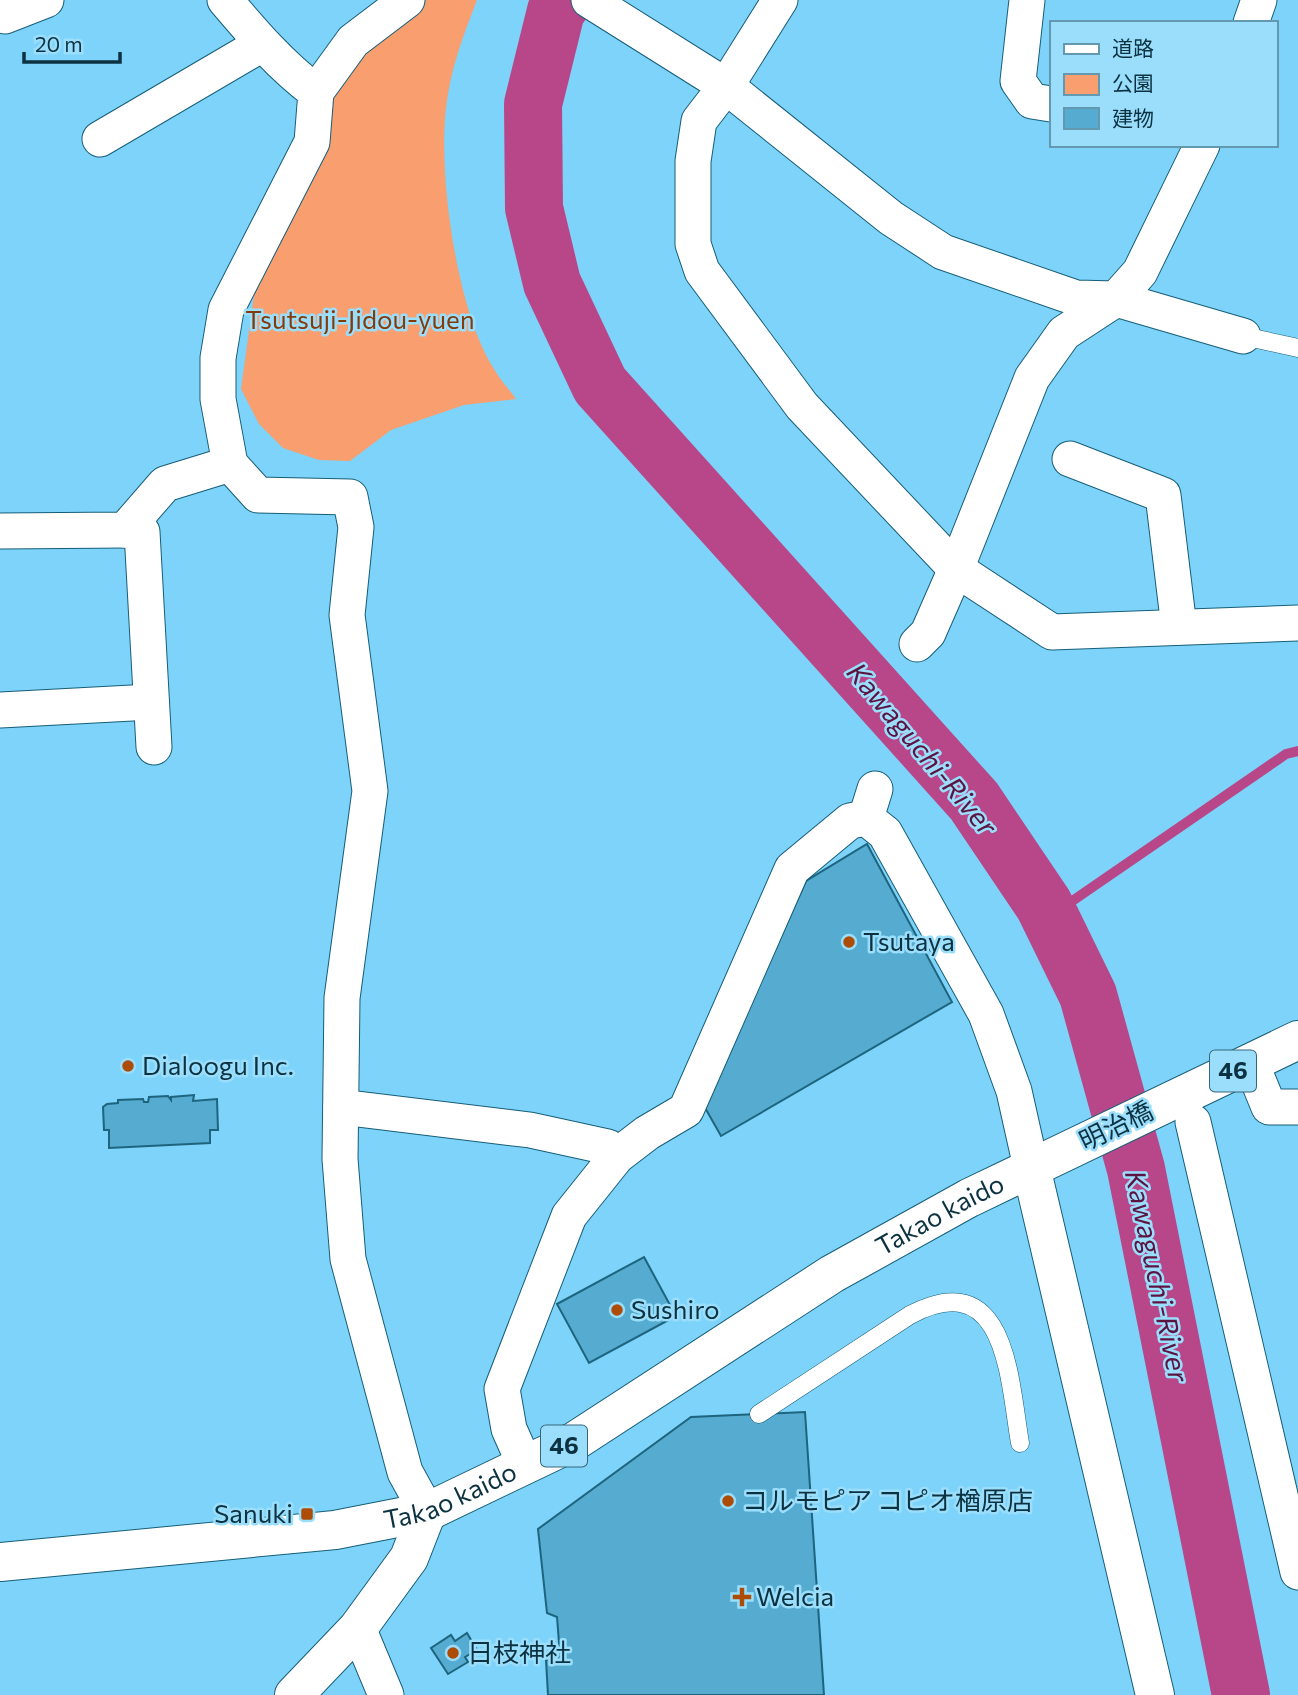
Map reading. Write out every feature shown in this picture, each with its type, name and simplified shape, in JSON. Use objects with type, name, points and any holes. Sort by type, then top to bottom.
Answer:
[{"type":"main road","name":"46","points":[[1180,1112],[1251,1063],[1298,1040]]},
{"type":"main road","name":"明治橋","points":[[1065,1151],[1180,1112]]},
{"type":"main road","name":"Takao kaido","points":[[0,1562],[335,1530],[427,1512],[575,1441],[847,1264],[1065,1151]]},
{"type":"main road","points":[[1031,1167],[1155,1695]]},
{"type":"main road","points":[[295,1695],[358,1628],[408,1558],[427,1512]]},
{"type":"street","points":[[5,16],[46,0]]},
{"type":"street","points":[[225,0],[262,44],[296,78],[316,92]]},
{"type":"street","points":[[407,0],[353,41],[316,92],[312,142],[226,310],[220,333],[218,399],[230,464],[258,495],[350,497],[356,527],[346,615],[370,791],[342,998],[341,1159],[348,1259],[405,1472],[427,1512]]},
{"type":"street","points":[[589,0],[726,86],[891,219],[943,252],[1076,298],[1116,299],[1243,336]]},
{"type":"street","points":[[779,0],[726,86],[699,121],[692,161],[693,244],[702,271],[802,406],[956,569],[1052,632],[1298,623]]},
{"type":"street","points":[[1027,0],[1018,81],[1032,101],[1050,104]]},
{"type":"street","points":[[1252,21],[1259,0]]},
{"type":"street","points":[[100,139],[262,44]]},
{"type":"street","points":[[917,644],[928,633],[956,569],[1032,378],[1064,333],[1116,299],[1140,272],[1200,147]]},
{"type":"street","points":[[1070,459],[1163,495],[1179,627]]},
{"type":"street","points":[[125,530],[165,484],[230,464]]},
{"type":"street","points":[[0,531],[142,532],[154,747]]},
{"type":"street","points":[[0,710],[151,702]]},
{"type":"street","points":[[525,1465],[509,1429],[502,1389],[569,1216],[617,1156],[647,1133],[686,1110],[796,862],[871,803],[986,1014],[1014,1091],[1031,1167]]},
{"type":"street","points":[[1251,1063],[1269,1107],[1298,1107]]},
{"type":"street","points":[[341,1107],[530,1130],[608,1147],[617,1156]]},
{"type":"street","points":[[1180,1112],[1298,1572]]},
{"type":"street","points":[[358,1628],[386,1695]]},
{"type":"lane","points":[[1243,336],[1298,348]]},
{"type":"lane","points":[[759,1414],[910,1315],[928,1306],[948,1301],[969,1306],[993,1323],[998,1331],[1020,1443]]},
{"type":"green space","name":"Tsutsuji-Jidou-yuen","points":[[388,0],[477,0],[458,53],[446,108],[444,136],[448,205],[460,279],[470,314],[494,369],[516,399],[464,405],[391,430],[350,461],[319,460],[283,448],[259,424],[241,389],[254,295],[318,65]]},
{"type":"building","name":"Tsutaya","points":[[867,844],[952,1002],[721,1136],[704,1106],[806,881]]},
{"type":"building","points":[[194,1095],[193,1101],[217,1099],[218,1130],[210,1130],[210,1143],[109,1148],[109,1130],[104,1130],[103,1107],[107,1104],[118,1103],[118,1100],[143,1099],[148,1102],[149,1097],[168,1096],[171,1100],[171,1097]]},
{"type":"building","name":"Sushiro","points":[[644,1257],[676,1316],[589,1363],[557,1304]]},
{"type":"building","points":[[805,1412],[824,1695],[548,1695],[546,1660],[560,1656],[557,1617],[547,1613],[538,1529],[691,1417]]},
{"type":"building","name":"日枝神社","points":[[467,1633],[477,1650],[465,1657],[468,1662],[448,1674],[431,1648],[451,1635],[455,1641]]},
{"type":"waterway","name":"Kawaguchi-River","points":[[564,0],[556,11],[533,104],[534,208],[552,283],[600,385],[974,801],[1044,905],[1088,995],[1136,1169],[1241,1695]]},
{"type":"waterway","points":[[1049,917],[1286,754],[1298,751]]},
{"type":"place","name":"Tsutaya","points":[[849,942]]},
{"type":"place","name":"Dialoogu Inc.","points":[[128,1066]]},
{"type":"place","name":"Sushiro","points":[[617,1310]]},
{"type":"place","name":"コルモピア コピオ楢原店","points":[[728,1501]]},
{"type":"place","name":"Sanuki","points":[[307,1514]]},
{"type":"place","name":"Welcia","points":[[742,1597]]},
{"type":"place","name":"日枝神社","points":[[453,1653]]}]
